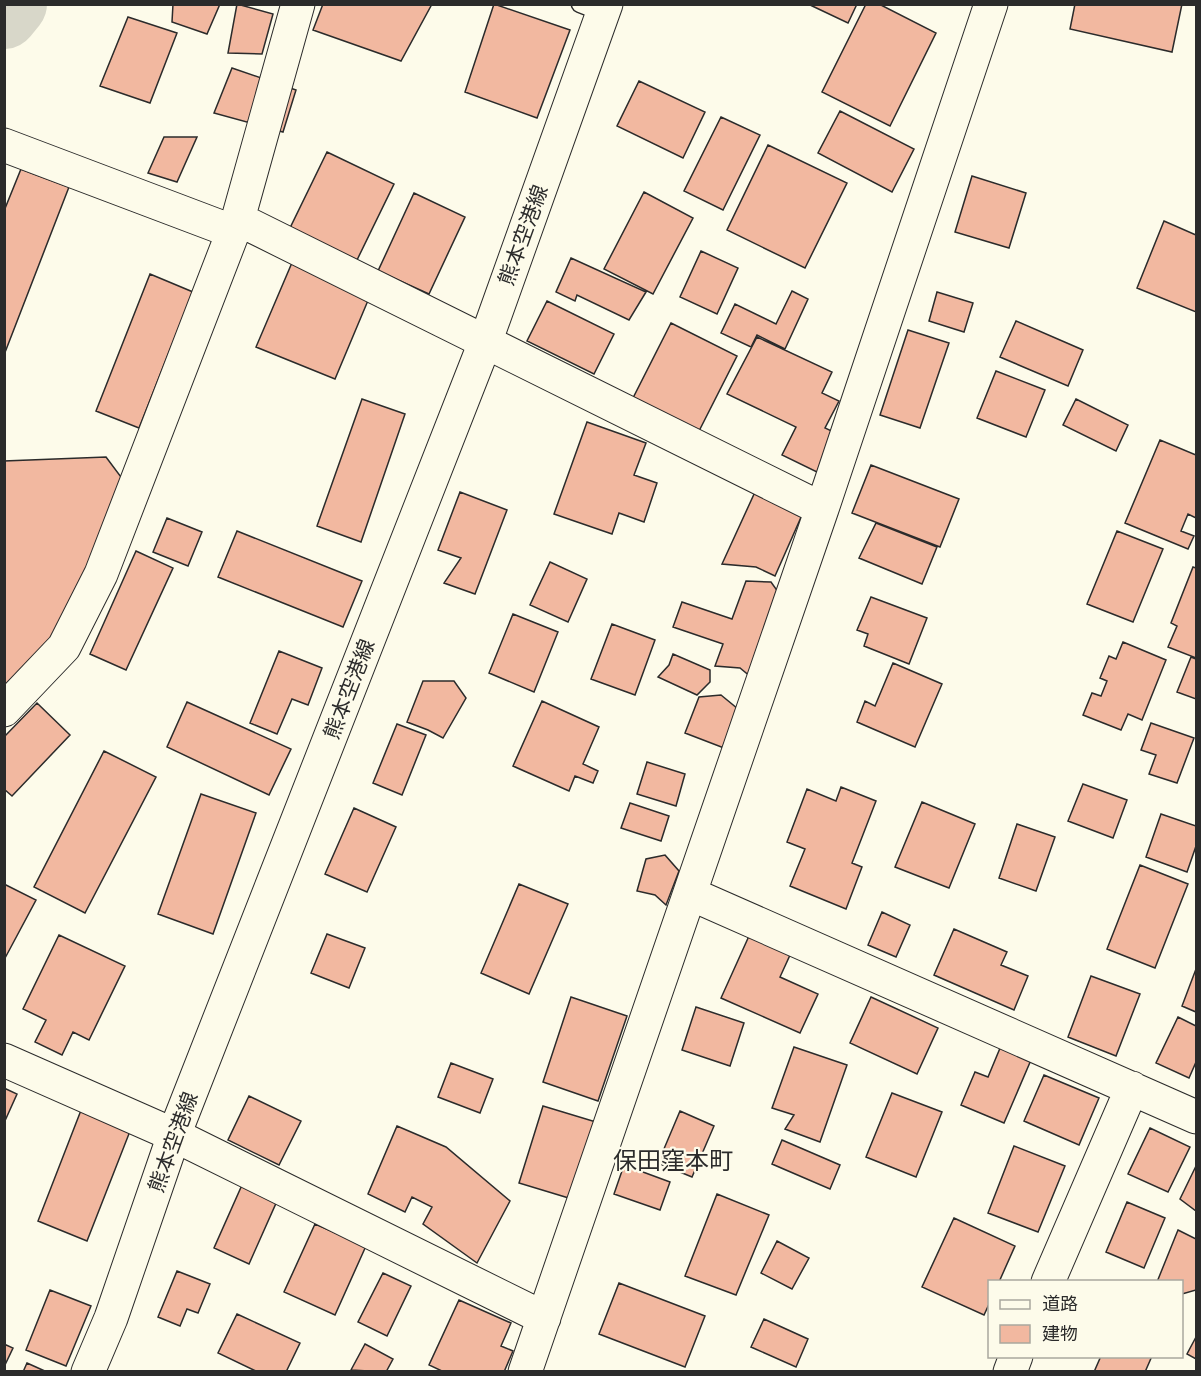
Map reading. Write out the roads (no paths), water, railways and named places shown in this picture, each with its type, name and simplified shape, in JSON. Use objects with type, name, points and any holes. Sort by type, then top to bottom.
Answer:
[{"type":"street","points":[[4,710],[64,647],[101,574],[236,225],[298,4]]},
{"type":"street","points":[[525,1371],[691,894],[991,4]]},
{"type":"street","name":"熊本空港線","points":[[88,1371],[111,1318],[174,1135],[486,340],[596,7]]},
{"type":"street","points":[[4,145],[236,225],[486,340],[822,509]]},
{"type":"street","points":[[691,894],[1197,1117]]},
{"type":"street","points":[[4,1060],[174,1135],[544,1318]]},
{"type":"street","points":[[1048,1280],[1132,1088]]},
{"type":"waterway","points":[[4,15],[13,4]]},
{"type":"district","name":"保田窪本町","points":[[673,1160]]}]
